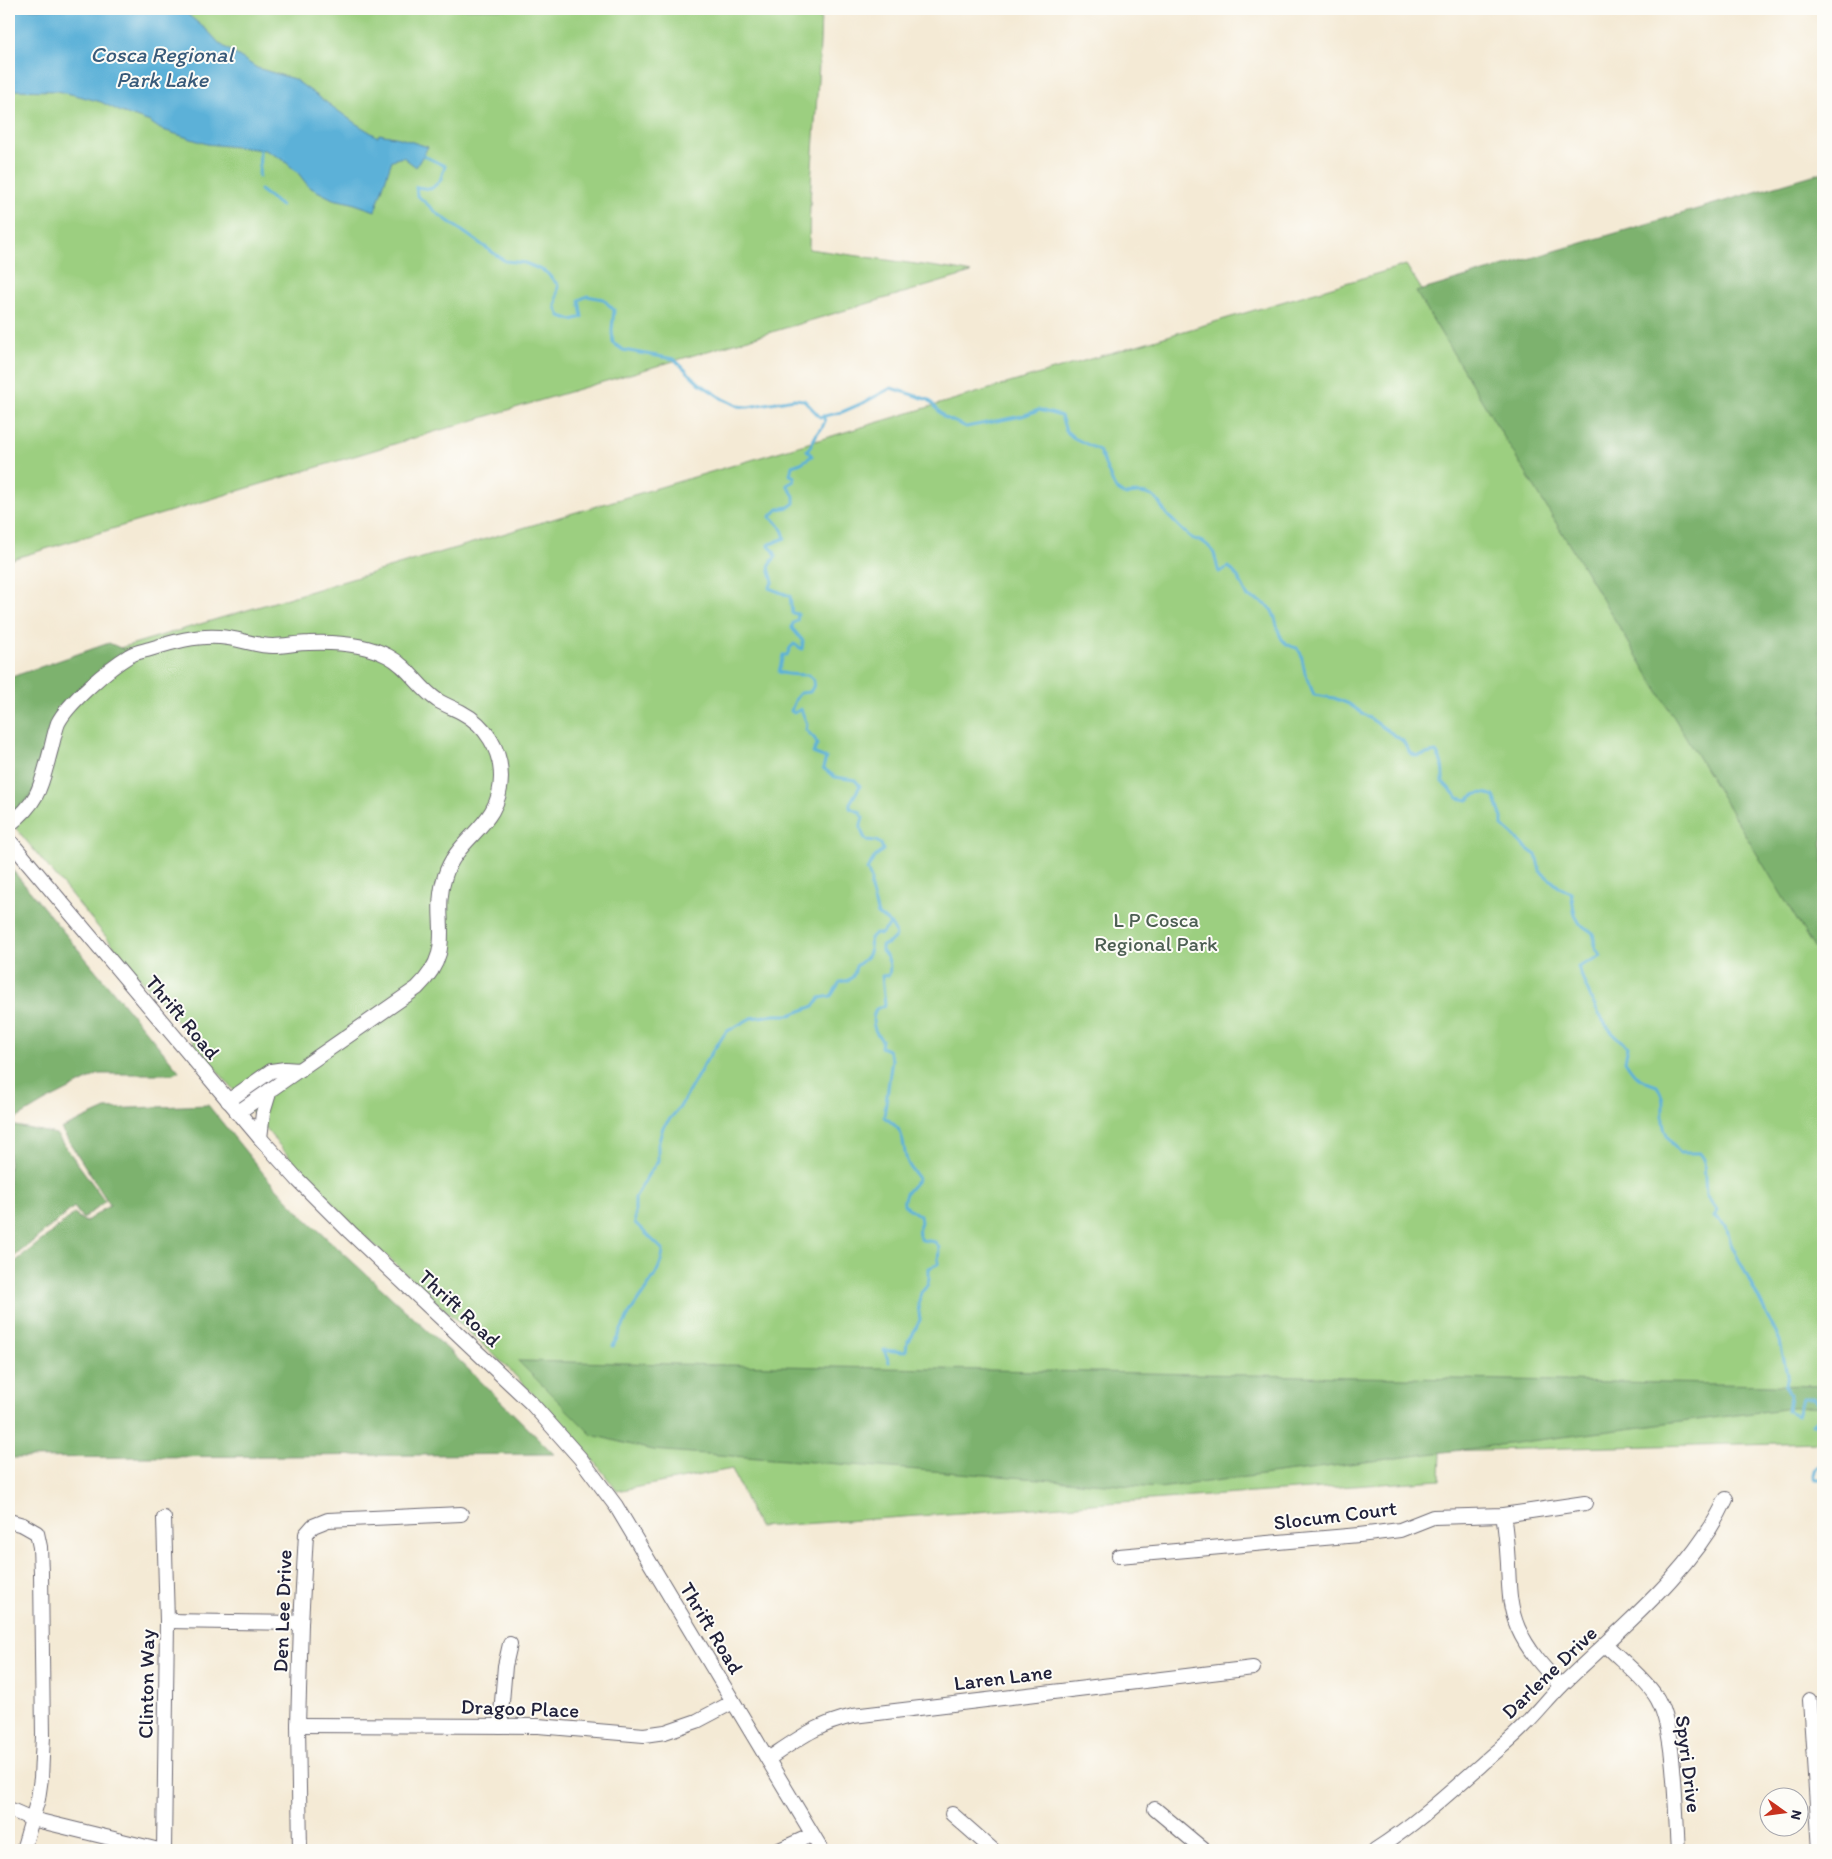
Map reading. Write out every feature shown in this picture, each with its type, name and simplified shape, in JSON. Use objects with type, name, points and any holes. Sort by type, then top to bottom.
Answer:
[{"type":"street","points":[[9,825],[34,802],[40,790],[58,724],[69,707],[114,667],[131,655],[194,637],[222,637],[273,646],[331,642],[377,651],[390,657],[402,666],[433,698],[462,713],[484,728],[497,755],[501,779],[499,793],[489,819],[457,852],[445,873],[440,893],[442,932],[436,963],[428,977],[417,988],[237,1113]]},
{"type":"street","name":"Thrift Road","points":[[9,840],[237,1113],[298,1180],[350,1232],[532,1404],[580,1458],[616,1506],[822,1850]]},
{"type":"street","points":[[228,1101],[271,1071],[285,1069],[300,1070]]},
{"type":"street","points":[[260,1138],[263,1113],[270,1090]]},
{"type":"street","name":"Darlene Drive","points":[[1375,1850],[1399,1835],[1462,1782],[1526,1724],[1561,1686],[1606,1645],[1684,1563],[1714,1523],[1726,1499]]},
{"type":"street","name":"Slocum Court","points":[[1119,1556],[1359,1536],[1400,1530],[1433,1517],[1504,1515],[1585,1503]]},
{"type":"street","name":"Den Lee Drive","points":[[300,1850],[298,1725],[304,1538],[308,1530],[319,1522],[337,1519],[461,1514]]},
{"type":"street","points":[[1504,1515],[1509,1592],[1514,1618],[1525,1642],[1536,1658],[1561,1686]]},
{"type":"street","name":"Clinton Way","points":[[164,1518],[167,1621],[164,1850]]},
{"type":"street","points":[[9,1521],[23,1525],[37,1534],[40,1547],[42,1761],[38,1798],[23,1850]]},
{"type":"street","points":[[167,1621],[301,1623]]},
{"type":"street","points":[[500,1726],[505,1666],[510,1644]]},
{"type":"street","name":"Spyri Drive","points":[[1606,1645],[1654,1694],[1663,1711],[1670,1742],[1678,1850]]},
{"type":"street","name":"Laren Lane","points":[[768,1759],[812,1730],[829,1722],[853,1716],[1253,1668]]},
{"type":"street","points":[[1810,1700],[1820,1850]]},
{"type":"street","name":"Dragoo Place","points":[[298,1725],[538,1726],[631,1735],[655,1734],[698,1721],[733,1702]]},
{"type":"street","points":[[9,1809],[32,1819],[159,1850]]},
{"type":"street","points":[[1155,1809],[1204,1850]]},
{"type":"street","points":[[952,1814],[993,1850]]},
{"type":"street","points":[[779,1850],[812,1835]]},
{"type":"green space","points":[[9,9],[821,9],[809,249],[971,273],[9,560]]},
{"type":"green space","points":[[1823,172],[1823,963],[1416,292]]},
{"type":"green space","name":"L P Cosca Regional Park","points":[[1406,265],[1823,917],[1823,1442],[1441,1451],[1440,1480],[758,1527],[732,1469],[617,1491],[571,1433],[505,1365],[357,1229],[295,1164],[9,820],[9,681]]},
{"type":"green space","points":[[109,643],[129,652],[103,669],[58,709],[33,792],[9,818],[9,678]]},
{"type":"green space","points":[[9,866],[179,1071],[173,1074],[99,1074],[44,1102],[9,1123]]},
{"type":"green space","points":[[208,1105],[267,1178],[304,1217],[455,1356],[554,1454],[9,1458],[9,1267],[74,1214],[85,1222],[110,1205],[61,1129],[106,1109]]},
{"type":"green space","points":[[11,1125],[56,1134],[105,1201],[83,1219],[74,1207],[9,1261],[9,1127]]},
{"type":"green space","points":[[518,1361],[1823,1386],[1823,1407],[1808,1406],[1159,1488],[652,1450],[592,1435]]},
{"type":"water","name":"Cosca Regional Park Lake","points":[[9,9],[181,9],[208,31],[220,44],[257,68],[294,79],[355,123],[378,137],[379,134],[400,138],[428,147],[416,167],[403,157],[392,160],[375,211],[333,199],[309,187],[298,173],[282,159],[265,150],[207,144],[160,129],[150,122],[121,112],[101,102],[79,96],[57,91],[9,90]]},
{"type":"waterway","points":[[259,177],[260,150]]},
{"type":"waterway","points":[[424,156],[445,166],[440,181],[431,189],[416,187],[417,195],[438,214],[505,261],[525,263],[546,272],[558,285],[556,307],[560,316],[572,320],[582,317],[579,300],[587,296],[603,299],[614,310],[613,343],[623,350],[674,359],[699,383],[723,399],[738,406],[748,407],[794,399],[804,400],[820,417],[842,412],[891,388],[929,400],[944,417],[966,427],[1022,416],[1039,410],[1061,416],[1066,431],[1074,438],[1099,450],[1115,488],[1125,495],[1142,493],[1155,498],[1166,514],[1183,531],[1212,550],[1219,572],[1229,567],[1238,577],[1248,597],[1262,602],[1270,608],[1275,617],[1281,638],[1290,646],[1297,648],[1301,654],[1305,673],[1314,695],[1334,698],[1349,704],[1403,741],[1410,753],[1417,756],[1436,752],[1443,770],[1443,782],[1458,798],[1468,800],[1474,795],[1480,794],[1494,796],[1502,818],[1502,826],[1536,855],[1540,871],[1559,887],[1571,893],[1575,915],[1580,924],[1593,933],[1596,949],[1601,956],[1578,967],[1603,1021],[1618,1039],[1628,1046],[1625,1061],[1638,1077],[1657,1086],[1660,1091],[1663,1099],[1663,1121],[1669,1138],[1680,1153],[1700,1153],[1704,1159],[1706,1195],[1718,1211],[1714,1216],[1726,1226],[1731,1244],[1780,1341],[1787,1375],[1785,1385],[1790,1395],[1788,1412],[1797,1416],[1802,1398],[1813,1398],[1818,1404],[1821,1416],[1813,1424],[1823,1425]]},
{"type":"waterway","points":[[260,190],[281,206]]},
{"type":"waterway","points":[[823,416],[825,421],[822,428],[807,450],[812,456],[792,466],[790,475],[795,477],[794,481],[787,485],[794,496],[794,503],[789,507],[778,509],[770,517],[780,526],[785,538],[768,545],[774,551],[776,557],[770,565],[773,581],[769,588],[790,596],[792,613],[798,614],[797,621],[793,623],[792,628],[803,641],[802,649],[794,644],[787,655],[783,655],[779,672],[809,675],[814,681],[810,692],[800,693],[796,698],[791,711],[794,713],[801,709],[807,724],[806,730],[815,739],[817,745],[813,753],[826,758],[823,768],[835,777],[855,780],[860,786],[850,803],[850,808],[860,812],[863,818],[861,829],[866,840],[876,841],[881,844],[883,850],[874,858],[867,870],[871,878],[871,889],[878,915],[892,926],[896,936],[889,943],[882,946],[882,951],[890,965],[890,971],[889,975],[882,976],[885,1005],[876,1009],[873,1017],[875,1030],[882,1040],[881,1047],[888,1050],[892,1059],[884,1117],[899,1130],[908,1163],[918,1179],[904,1197],[904,1205],[920,1216],[919,1236],[922,1240],[935,1242],[939,1247],[938,1264],[929,1268],[927,1286],[921,1293],[918,1305],[920,1320],[913,1335],[907,1342],[906,1351],[884,1350],[889,1362]]},
{"type":"waterway","points":[[613,1346],[626,1320],[657,1272],[662,1258],[663,1250],[635,1223],[635,1198],[658,1161],[658,1145],[663,1127],[680,1107],[706,1061],[726,1032],[751,1018],[790,1015],[814,1006],[820,998],[831,996],[840,982],[852,978],[856,966],[864,960],[870,951],[870,938],[875,933],[881,934],[891,924]]},
{"type":"waterway","points":[[1823,1463],[1816,1468],[1814,1476],[1816,1480],[1823,1480]]}]
